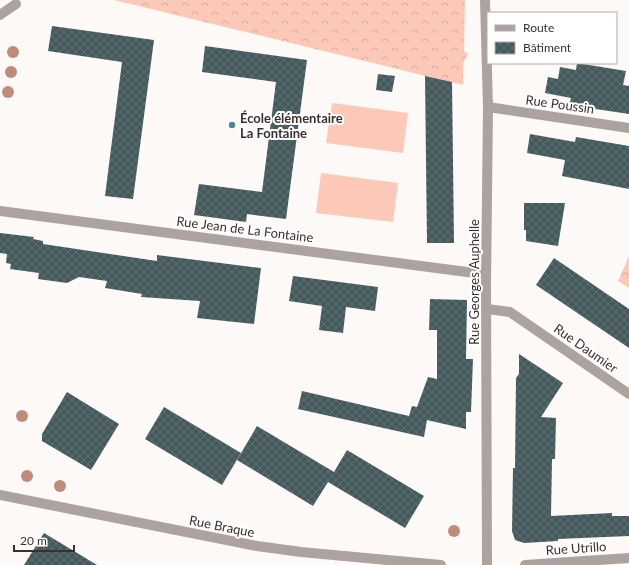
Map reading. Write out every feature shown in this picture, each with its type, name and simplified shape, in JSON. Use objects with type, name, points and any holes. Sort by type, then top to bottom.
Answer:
[{"type":"street","name":"Rue Georges Auphelle","points":[[485,0],[488,107],[486,273],[487,565]]},
{"type":"street","points":[[0,15],[16,4]]},
{"type":"street","name":"Rue Poussin","points":[[488,107],[629,128]]},
{"type":"street","name":"Rue Jean de La Fontaine","points":[[0,210],[467,272],[486,273]]},
{"type":"street","name":"Rue Daumier","points":[[487,309],[510,312],[629,394]]},
{"type":"street","name":"Rue Braque","points":[[0,494],[257,546],[301,552],[441,565]]},
{"type":"street","name":"Rue Utrillo","points":[[525,565],[629,558]]},
{"type":"green space","points":[[114,0],[465,0],[464,51],[468,54],[463,63],[463,85]]},
{"type":"green space","points":[[332,103],[408,113],[403,153],[326,143]]},
{"type":"green space","points":[[321,173],[398,183],[393,222],[316,213]]},
{"type":"green space","points":[[629,256],[629,288],[618,281]]},
{"type":"building","points":[[52,26],[154,40],[133,199],[105,196],[122,62],[48,51]]},
{"type":"building","points":[[205,46],[307,60],[286,219],[247,214],[246,222],[194,215],[199,184],[262,192],[276,82],[202,72]]},
{"type":"building","points":[[577,64],[583,64],[626,71],[623,85],[629,86],[629,114],[569,105],[571,98],[545,93],[548,77],[558,79],[560,67],[576,70]]},
{"type":"building","points":[[378,74],[395,76],[392,92],[376,90]]},
{"type":"building","points":[[425,76],[452,82],[454,243],[427,243]]},
{"type":"building","points":[[530,134],[575,142],[576,137],[629,146],[629,189],[562,176],[565,160],[527,153]]},
{"type":"building","points":[[524,203],[565,203],[558,246],[526,241],[526,230],[524,230]]},
{"type":"building","points":[[0,233],[34,237],[33,239],[43,241],[43,244],[157,261],[157,255],[261,268],[254,324],[197,318],[200,301],[141,297],[142,294],[105,288],[107,281],[79,277],[67,283],[38,279],[39,273],[10,269],[11,264],[6,263],[7,254],[0,253]]},
{"type":"building","points":[[554,258],[629,309],[629,348],[536,285]]},
{"type":"building","points":[[293,276],[378,287],[375,311],[346,307],[343,333],[319,330],[322,306],[289,301]]},
{"type":"building","points":[[430,299],[467,300],[466,359],[473,359],[471,412],[466,412],[466,429],[427,420],[424,437],[298,409],[302,391],[409,416],[412,406],[417,407],[428,377],[437,379],[437,330],[429,330]]},
{"type":"building","points":[[519,354],[563,383],[541,417],[556,418],[555,459],[552,459],[551,516],[612,513],[612,516],[629,516],[629,536],[558,539],[558,541],[524,543],[515,540],[512,531],[513,468],[515,468],[516,378],[519,374]]},
{"type":"building","points":[[67,392],[119,424],[91,470],[42,441],[42,434]]},
{"type":"building","points":[[164,407],[241,453],[222,485],[145,439]]},
{"type":"building","points":[[257,426],[334,472],[347,450],[424,496],[405,528],[328,482],[313,506],[237,460]]},
{"type":"building","points":[[44,533],[97,565],[24,565]]},
{"type":"place","name":"École élémentaire La Fontaine","points":[[232,125]]}]
